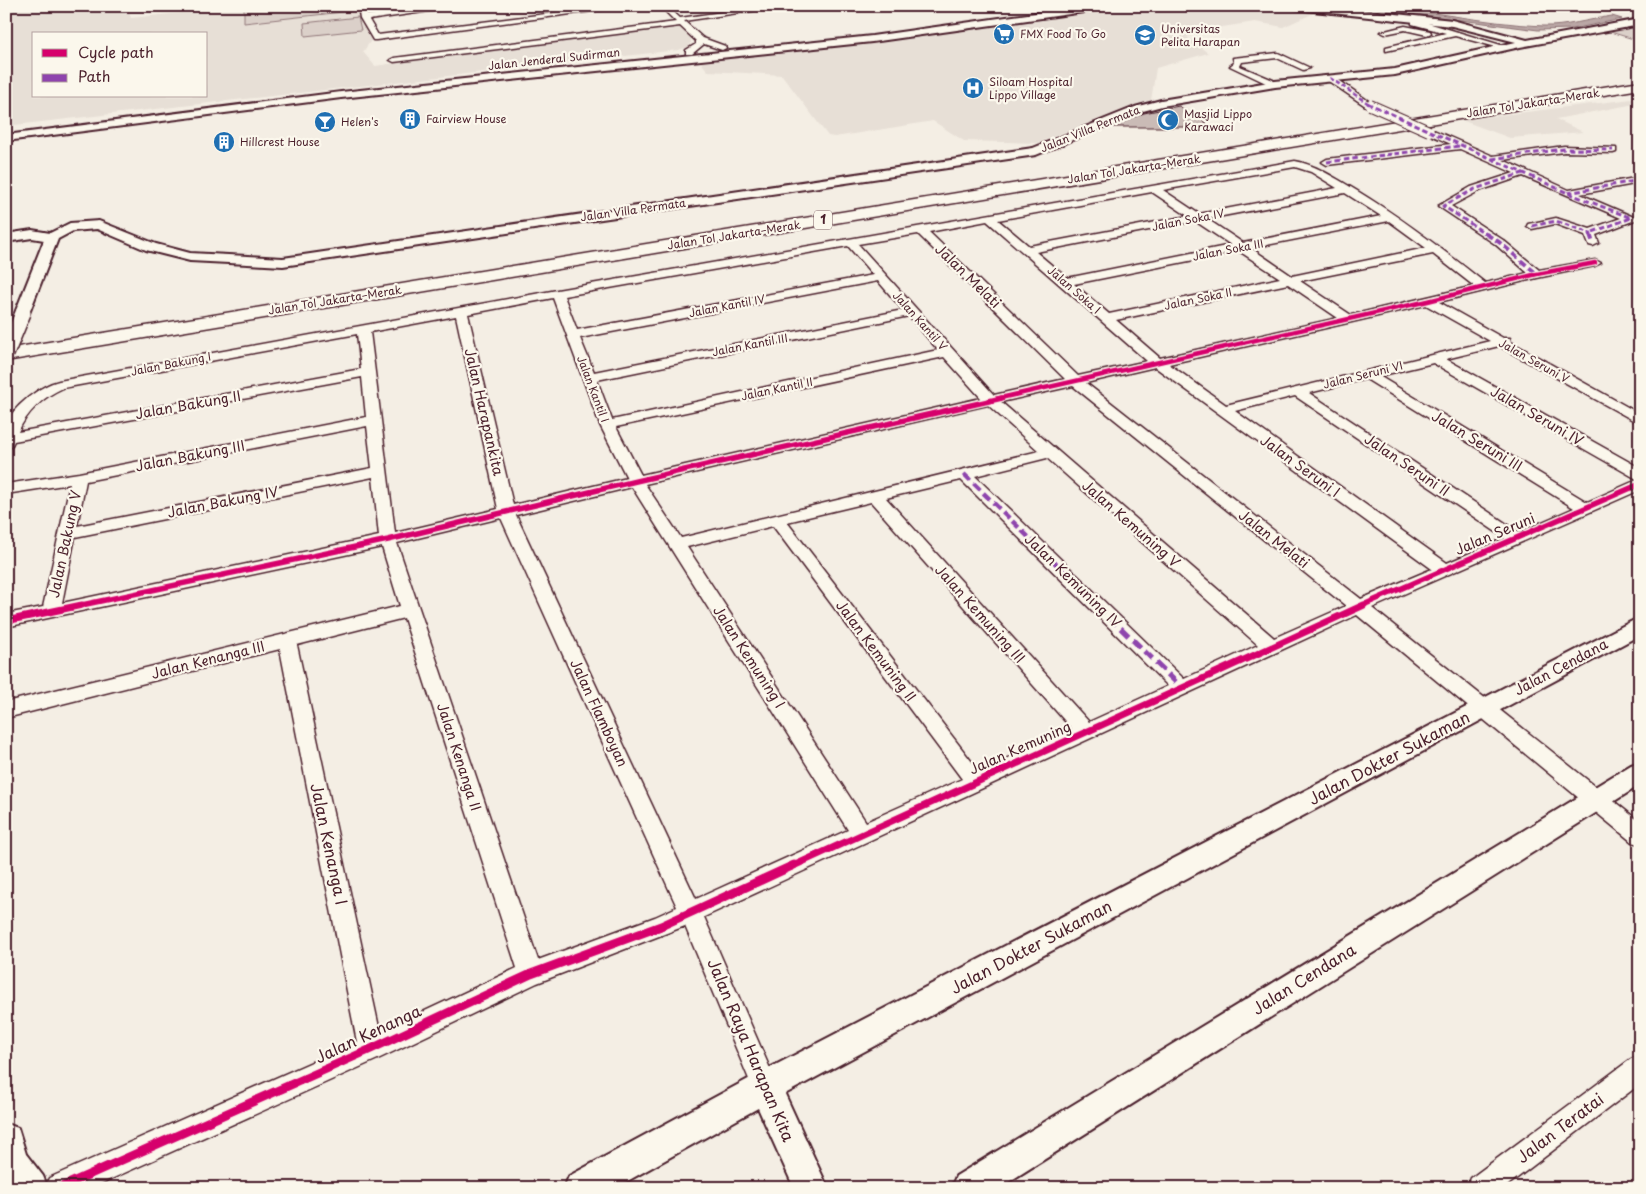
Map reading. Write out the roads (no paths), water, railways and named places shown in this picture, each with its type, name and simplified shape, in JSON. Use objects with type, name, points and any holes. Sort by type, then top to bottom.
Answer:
[{"type":"highway","name":"Jalan Tol Jakarta–Merak","points":[[449,265],[1640,74]]},
{"type":"highway","name":"Jalan Tol Jakarta–Merak","points":[[6,354],[1640,85]]},
{"type":"highway","points":[[6,337],[36,332]]},
{"type":"street","points":[[362,6],[364,18],[376,38],[628,6]]},
{"type":"street","points":[[364,18],[461,6]]},
{"type":"street","points":[[663,6],[700,40],[722,48]]},
{"type":"street","points":[[394,60],[680,22],[783,6]]},
{"type":"street","name":"Jalan Jenderal Sudirman","points":[[6,129],[326,91],[805,39],[1068,6]]},
{"type":"street","name":"Jalan Jenderal Sudirman","points":[[6,138],[341,96],[907,34],[1105,6]]},
{"type":"street","points":[[1296,6],[1452,23],[1510,27]]},
{"type":"street","points":[[1346,6],[1474,25],[1519,37],[1534,36]]},
{"type":"street","points":[[1624,6],[1639,17]]},
{"type":"street","points":[[1474,25],[1518,40],[1639,17]]},
{"type":"street","points":[[1415,22],[1500,46]]},
{"type":"street","points":[[1385,32],[1408,28],[1442,36]]},
{"type":"street","points":[[805,39],[833,40],[900,32],[907,34]]},
{"type":"street","points":[[1389,49],[1453,34]]},
{"type":"street","name":"Jalan Villa Permata","points":[[1328,76],[1395,72],[1534,36]]},
{"type":"street","points":[[689,52],[700,45],[700,40]]},
{"type":"street","name":"Jalan Villa Permata","points":[[6,238],[99,225],[152,246],[190,257],[283,262],[1036,151],[1139,109],[1192,97],[1273,83],[1391,69],[1500,46],[1518,40]]},
{"type":"street","points":[[1284,58],[1300,54]]},
{"type":"street","points":[[1273,83],[1234,66],[1239,63],[1236,60],[1274,55],[1306,68]]},
{"type":"street","points":[[1328,76],[1370,105],[1568,193],[1636,219]]},
{"type":"street","points":[[1327,162],[1462,146]]},
{"type":"street","points":[[1492,159],[1564,149],[1613,150]]},
{"type":"street","name":"Jalan Bakung I","points":[[7,441],[24,410],[44,392],[59,385],[557,294],[1295,164],[1308,166],[1391,217],[1484,288]]},
{"type":"street","points":[[1523,173],[1475,189],[1443,206],[1499,242],[1537,274]]},
{"type":"street","points":[[1568,193],[1640,180]]},
{"type":"street","points":[[1154,189],[1349,319]]},
{"type":"street","name":"Jalan Soka IV","points":[[1028,250],[1348,189]]},
{"type":"street","name":"Jalan Soka III","points":[[1065,282],[1391,217]]},
{"type":"street","name":"Jalan Soka I","points":[[990,218],[1157,362]]},
{"type":"street","points":[[1532,226],[1556,221],[1592,238],[1636,219]]},
{"type":"street","name":"Jalan Villa Permata","points":[[52,237],[70,228]]},
{"type":"street","name":"Jalan Melati","points":[[921,230],[1075,381],[1359,607],[1594,800],[1640,835]]},
{"type":"street","points":[[6,354],[52,237],[32,234]]},
{"type":"street","name":"Jalan Kantil V","points":[[850,242],[990,400]]},
{"type":"street","name":"Jalan Soka II","points":[[1106,318],[1434,250]]},
{"type":"street","points":[[6,621],[388,540],[636,481],[1430,301],[1537,274],[1595,263]]},
{"type":"street","name":"Jalan Kantil IV","points":[[573,335],[881,277]]},
{"type":"street","name":"Jalan Kantil I","points":[[557,294],[607,425],[636,481]]},
{"type":"street","name":"Jalan Seruni V","points":[[1430,301],[1640,416]]},
{"type":"street","name":"Jalan Harapankita","points":[[461,312],[507,513]]},
{"type":"street","name":"Jalan Kantil III","points":[[589,377],[912,312]]},
{"type":"street","points":[[363,329],[388,540]]},
{"type":"street","name":"Jalan Seruni VI","points":[[1222,410],[1502,341]]},
{"type":"street","name":"Jalan Kantil II","points":[[607,425],[947,352]]},
{"type":"street","name":"Jalan Seruni IV","points":[[1434,358],[1640,475]]},
{"type":"street","name":"Jalan Seruni I","points":[[1157,362],[1444,569]]},
{"type":"street","name":"Jalan Seruni V","points":[[1549,367],[1640,420]]},
{"type":"street","name":"Jalan Bakung II","points":[[7,441],[368,372]]},
{"type":"street","name":"Jalan Seruni III","points":[[1367,374],[1586,508]]},
{"type":"street","name":"Jalan Seruni II","points":[[1297,391],[1518,539]]},
{"type":"street","name":"Jalan Kemuning V","points":[[990,400],[1272,647]]},
{"type":"street","name":"Jalan Bakung III","points":[[6,489],[79,478],[374,420]]},
{"type":"street","points":[[677,544],[1050,453]]},
{"type":"street","name":"Jalan Bakung IV","points":[[67,533],[380,471]]},
{"type":"street","name":"Jalan Kemuning IV","points":[[964,474],[1182,688]]},
{"type":"street","name":"Jalan Bakung V","points":[[51,611],[79,478]]},
{"type":"street","name":"Jalan Kemuning I","points":[[636,481],[861,833]]},
{"type":"street","name":"Jalan Seruni","points":[[1359,607],[1640,484]]},
{"type":"street","name":"Jalan Kemuning III","points":[[875,496],[1086,732]]},
{"type":"street","name":"Jalan Flamboyan","points":[[507,513],[691,912]]},
{"type":"street","name":"Jalan Kemuning II","points":[[777,520],[975,782]]},
{"type":"street","name":"Jalan Kenanga II","points":[[388,540],[531,974]]},
{"type":"street","name":"Jalan Kemuning","points":[[691,912],[1359,607]]},
{"type":"street","name":"Jalan Kenanga III","points":[[6,710],[410,610]]},
{"type":"street","name":"Jalan Cendana","points":[[1482,709],[1640,625]]},
{"type":"street","name":"Jalan Kenanga I","points":[[288,640],[371,1048]]},
{"type":"street","name":"Jalan Dokter Sukaman","points":[[581,1188],[765,1088],[1482,709]]},
{"type":"street","name":"Jalan Cendana","points":[[968,1188],[1640,772]]},
{"type":"street","name":"Jalan Kenanga","points":[[59,1188],[531,974],[662,926],[691,912]]},
{"type":"street","name":"Jalan Raya Harapan Kita","points":[[691,912],[765,1088],[811,1188]]},
{"type":"street","name":"Jalan Teratai","points":[[1480,1188],[1640,1068]]},
{"type":"street","points":[[6,1140],[12,1162],[31,1188]]},
{"type":"place","name":"FMX Food To Go","points":[[1004,34]]},
{"type":"place","name":"Universitas Pelita Harapan","points":[[1145,35]]},
{"type":"place","name":"Siloam Hospital Lippo Village","points":[[973,88]]},
{"type":"place","name":"Fairview House","points":[[410,119]]},
{"type":"place","name":"Masjid Lippo Karawaci","points":[[1168,120]]},
{"type":"place","name":"Helen's","points":[[325,122]]},
{"type":"place","name":"Hillcrest House","points":[[224,142]]}]
